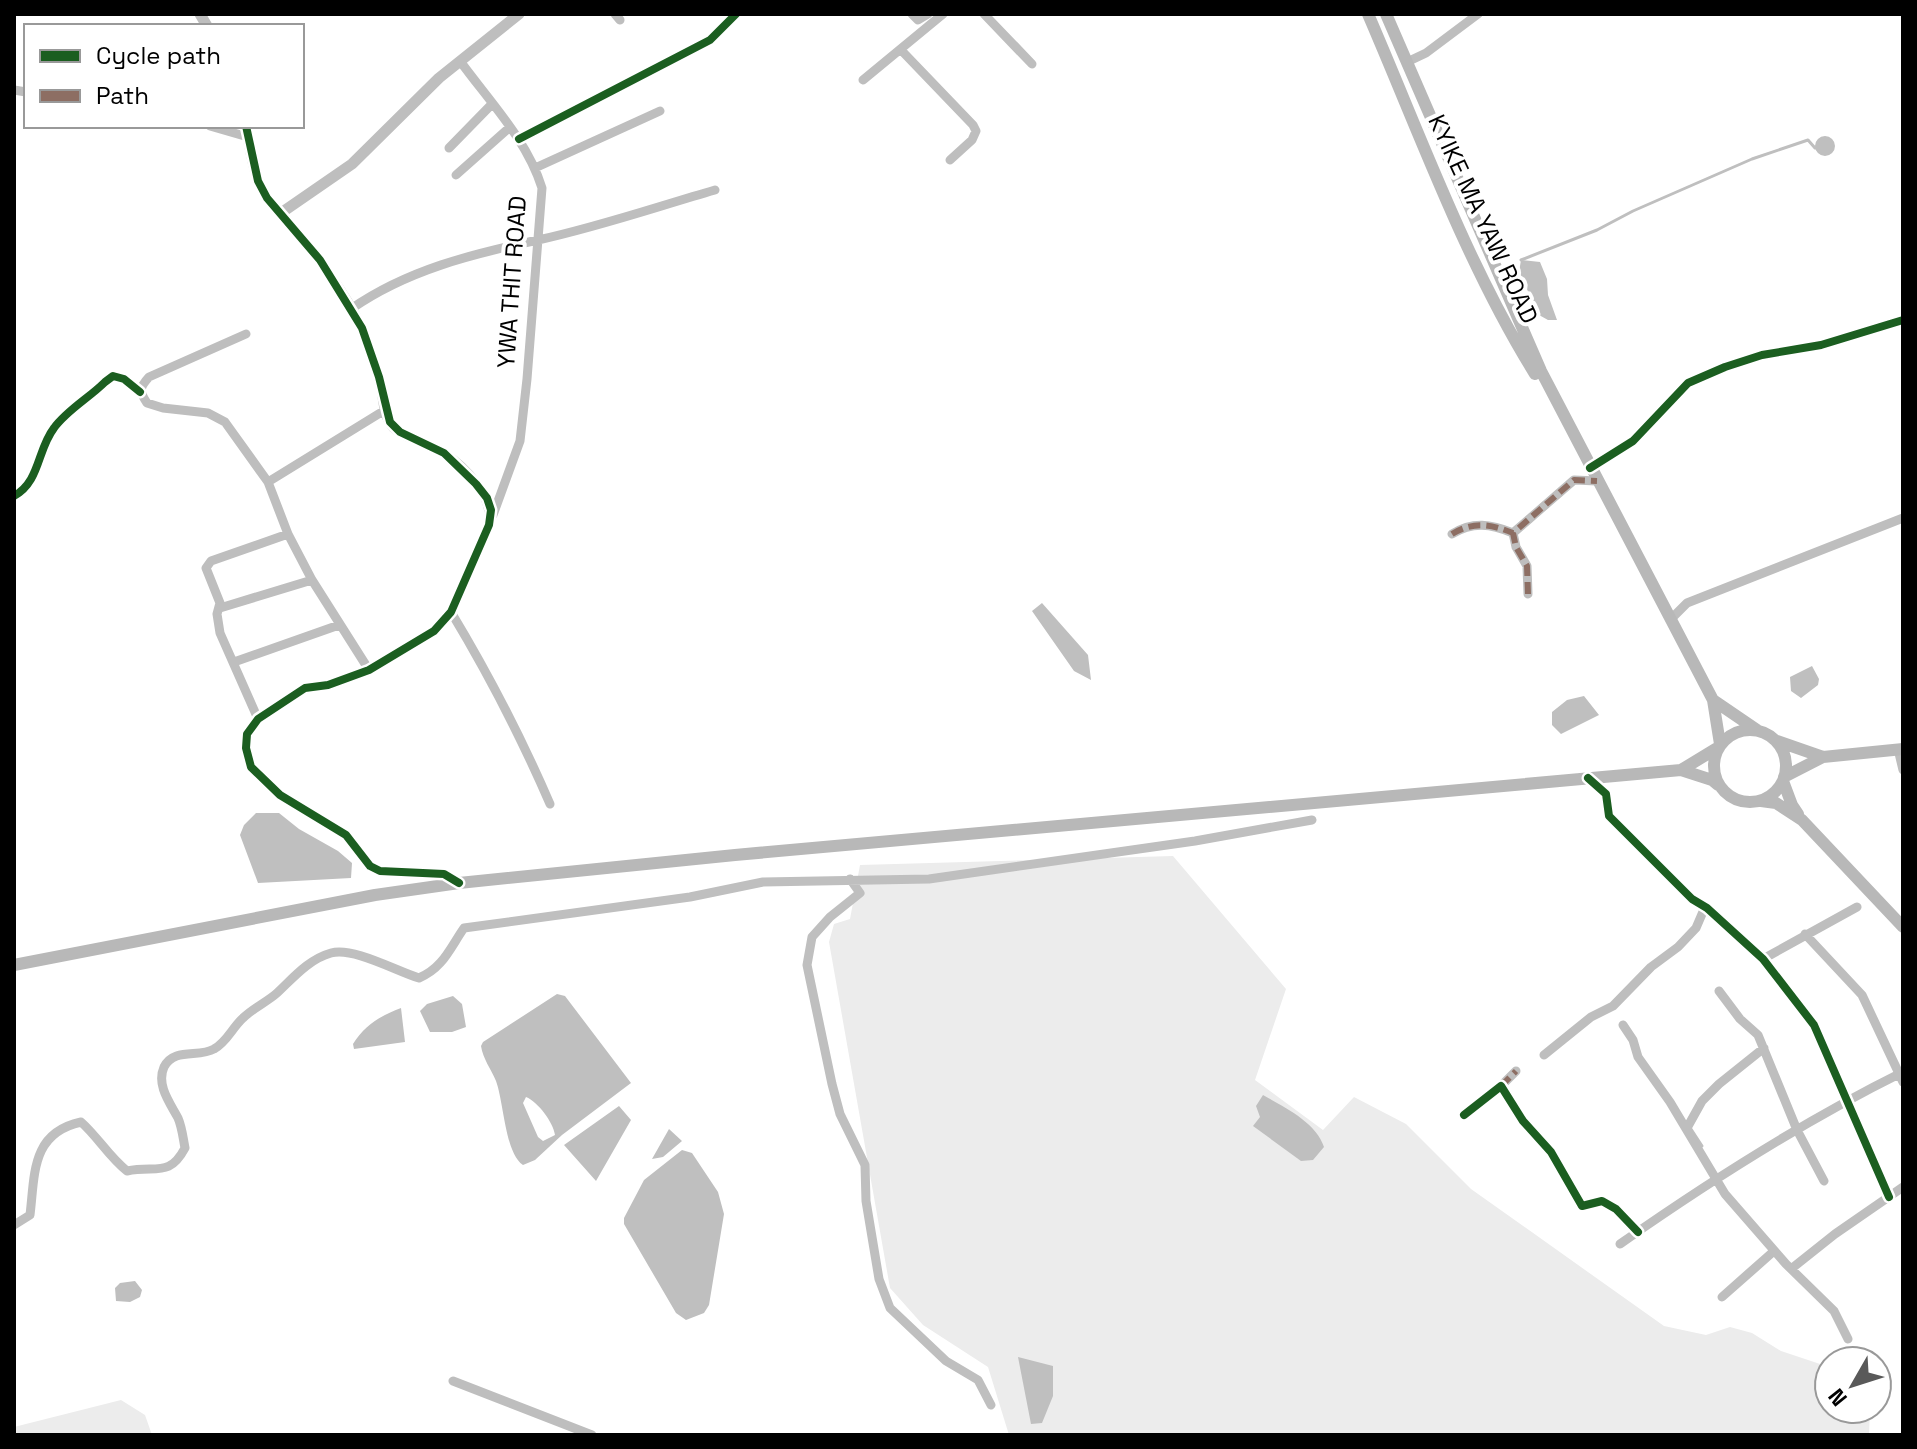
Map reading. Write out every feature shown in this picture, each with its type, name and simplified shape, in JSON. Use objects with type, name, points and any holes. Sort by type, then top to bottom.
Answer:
[{"type":"main road","name":"KYIKE MA YAW ROAD","points":[[1368,14],[1477,266],[1511,336],[1573,434]]},
{"type":"main road","name":"KYIKE MA YAW ROAD","points":[[1386,14],[1541,371],[1713,700]]},
{"type":"main road","points":[[1713,700],[1777,741],[1823,757]]},
{"type":"main road","points":[[1713,700],[1719,745],[1713,768],[1721,788]]},
{"type":"main road","points":[[14,965],[375,895],[459,883],[735,855],[1681,770],[1694,764],[1730,735],[1743,730],[1757,730]]},
{"type":"main road","points":[[1777,741],[1786,761],[1784,779],[1792,805],[1802,820],[1903,927]]},
{"type":"main road","points":[[1761,801],[1770,796],[1784,779],[1823,757],[1900,749]]},
{"type":"main road","points":[[1681,770],[1712,780],[1739,801],[1776,803],[1802,820]]},
{"type":"street","points":[[281,213],[352,164],[460,61],[519,14]]},
{"type":"street","points":[[912,14],[918,20],[928,14]]},
{"type":"street","points":[[863,80],[943,14]]},
{"type":"street","points":[[984,14],[1032,64]]},
{"type":"street","points":[[1407,62],[1426,53],[1478,14]]},
{"type":"street","points":[[519,139],[698,47],[710,40],[733,15]]},
{"type":"street","points":[[901,50],[976,131],[972,140],[950,160]]},
{"type":"street","name":"YWA THIT ROAD","points":[[258,719],[305,688],[328,685],[369,670],[434,631],[451,612],[489,525],[520,441],[542,188],[519,139],[460,61]]},
{"type":"street","points":[[449,148],[492,104]]},
{"type":"street","points":[[535,168],[660,111]]},
{"type":"street","points":[[456,175],[510,127]]},
{"type":"street","points":[[225,128],[247,131],[258,181],[267,198],[320,260],[362,328],[379,377],[385,410],[394,428],[444,453],[476,484],[487,498],[491,510],[489,525]]},
{"type":"street","points":[[351,309],[380,290],[482,252],[539,240],[715,190]]},
{"type":"street","points":[[1590,468],[1633,441],[1688,383],[1762,355],[1821,345],[1903,320]]},
{"type":"street","points":[[140,392],[149,377],[160,370],[246,334]]},
{"type":"street","points":[[14,496],[23,492],[30,483],[41,451],[54,428],[113,376],[124,379],[140,392],[147,403],[208,413],[225,422],[268,482],[288,534],[312,580],[369,670]]},
{"type":"street","points":[[268,482],[385,410]]},
{"type":"street","points":[[1513,533],[1574,480],[1597,481]]},
{"type":"street","points":[[1671,619],[1687,603],[1903,518]]},
{"type":"street","points":[[1452,534],[1462,527],[1490,524],[1513,533]]},
{"type":"street","points":[[1513,533],[1516,547],[1527,566],[1528,594]]},
{"type":"street","points":[[288,534],[211,561],[206,568],[220,608],[217,614],[220,633],[258,719],[247,734],[251,767],[280,795],[346,835],[370,866],[380,871],[444,874],[459,883]]},
{"type":"street","points":[[220,608],[312,580]]},
{"type":"street","points":[[451,612],[492,680],[550,804]]},
{"type":"street","points":[[234,662],[339,625]]},
{"type":"street","points":[[1900,749],[1903,770]]},
{"type":"street","points":[[1588,778],[1606,794],[1609,816],[1692,899],[1763,959],[1814,1025],[1889,1197]]},
{"type":"street","points":[[1544,1055],[1569,1038],[1591,1017],[1613,1006],[1651,967],[1678,947],[1696,928],[1705,907]]},
{"type":"street","points":[[1763,959],[1857,907]]},
{"type":"street","points":[[1620,1244],[1715,1179],[1797,1130],[1849,1100],[1902,1076],[1862,995],[1805,934]]},
{"type":"street","points":[[1719,991],[1740,1019],[1758,1035],[1797,1130],[1824,1181]]},
{"type":"street","points":[[1623,1025],[1633,1040],[1638,1057],[1687,1128],[1715,1179],[1774,1251],[1834,1311],[1848,1339]]},
{"type":"street","points":[[1687,1128],[1702,1101],[1764,1048]]},
{"type":"street","points":[[1464,1115],[1516,1071]]},
{"type":"street","points":[[1501,1086],[1523,1121],[1551,1152],[1582,1206],[1602,1201],[1616,1209],[1638,1232]]},
{"type":"street","points":[[1791,1269],[1903,1187]]},
{"type":"street","points":[[1722,1297],[1774,1251]]},
{"type":"street","points":[[453,1381],[592,1435]]},
{"type":"shaded area","points":[[1825,136],[1832,139],[1835,146],[1832,153],[1825,156],[1818,153],[1815,146],[1818,139]]},
{"type":"shaded area","points":[[1521,260],[1540,262],[1557,320],[1548,320],[1539,315],[1519,272]]},
{"type":"shaded area","points":[[1042,603],[1088,655],[1091,680],[1074,671],[1032,611]]},
{"type":"shaded area","points":[[1812,666],[1819,679],[1818,685],[1801,698],[1791,691],[1790,677]]},
{"type":"shaded area","points":[[1584,696],[1599,715],[1561,734],[1552,725],[1552,712],[1567,700]]},
{"type":"shaded area","points":[[256,813],[279,813],[299,829],[338,851],[352,863],[351,878],[258,883],[240,835],[244,825]]},
{"type":"shaded area","points":[[1173,856],[1286,989],[1255,1080],[1323,1130],[1354,1097],[1406,1124],[1471,1189],[1664,1326],[1706,1335],[1730,1327],[1752,1333],[1781,1351],[1813,1362],[1813,1425],[1869,1425],[1869,1435],[1009,1435],[988,1367],[923,1325],[890,1288],[829,942],[834,924],[850,919],[860,865]]},
{"type":"shaded area","points":[[557,994],[565,996],[631,1083],[562,1135],[535,1160],[523,1165],[512,1150],[499,1090],[482,1051],[483,1042]],"holes":[[[526,1097],[544,1113],[555,1135],[543,1141],[538,1137],[523,1103]]]},
{"type":"shaded area","points":[[453,996],[462,1004],[466,1027],[452,1032],[430,1032],[420,1011],[427,1004]]},
{"type":"shaded area","points":[[401,1008],[405,1042],[354,1049],[353,1044],[368,1026]]},
{"type":"shaded area","points":[[1263,1095],[1298,1116],[1314,1130],[1324,1147],[1313,1160],[1301,1161],[1253,1126],[1260,1117],[1256,1106]]},
{"type":"shaded area","points":[[619,1106],[631,1120],[596,1181],[564,1145]]},
{"type":"shaded area","points":[[669,1129],[682,1141],[663,1157],[652,1159]]},
{"type":"shaded area","points":[[682,1150],[692,1153],[718,1192],[724,1214],[709,1305],[704,1313],[686,1320],[676,1313],[624,1224],[624,1218],[644,1180]]},
{"type":"shaded area","points":[[135,1281],[142,1290],[140,1297],[130,1302],[116,1301],[115,1288],[120,1283]]},
{"type":"shaded area","points":[[1018,1357],[1053,1366],[1053,1396],[1042,1423],[1031,1424]]},
{"type":"shaded area","points":[[121,1400],[145,1415],[152,1435],[14,1435],[14,1427]]},
{"type":"waterway","points":[[1521,260],[1597,230],[1752,159],[1808,140],[1815,148]]},
{"type":"waterway","points":[[14,1225],[30,1215],[35,1170],[44,1145],[65,1127],[81,1122],[127,1171],[167,1167],[173,1163],[185,1148],[179,1121],[163,1087],[162,1074],[168,1061],[180,1055],[208,1052],[219,1046],[247,1014],[273,996],[308,964],[331,953],[363,956],[419,978],[440,963],[464,928],[690,897],[763,882],[929,879],[1195,841],[1312,820]]},
{"type":"waterway","points":[[850,879],[860,893],[830,917],[812,937],[807,965],[840,1114],[865,1165],[866,1201],[879,1279],[890,1308],[946,1361],[978,1380],[991,1405]]},
{"type":"waterway","points":[[1689,1126],[1702,1146]]},
{"type":"marked path","points":[[1528,594],[1527,566],[1516,547],[1513,533],[1574,480],[1597,481]]},
{"type":"marked path","points":[[1452,534],[1482,525],[1513,533]]},
{"type":"marked path","points":[[1501,1086],[1516,1071]]},
{"type":"cycle path","points":[[519,139],[710,40],[736,14]]},
{"type":"cycle path","points":[[246,128],[258,181],[267,198],[320,260],[362,328],[390,422],[400,432],[444,453],[476,484],[487,498],[491,510],[489,525],[451,612],[434,631],[369,670],[328,685],[305,688],[258,719],[247,734],[246,748],[251,767],[280,795],[346,835],[370,866],[380,871],[444,874],[459,883]]},
{"type":"cycle path","points":[[1590,468],[1633,441],[1688,383],[1762,355],[1821,345],[1903,320]]},
{"type":"cycle path","points":[[14,496],[29,483],[48,437],[65,415],[113,376],[124,379],[140,392]]},
{"type":"cycle path","points":[[1588,778],[1606,794],[1609,816],[1692,899],[1707,908],[1763,959],[1814,1025],[1889,1197]]},
{"type":"cycle path","points":[[1464,1115],[1501,1086],[1523,1121],[1551,1152],[1582,1206],[1602,1201],[1616,1209],[1638,1232]]}]
